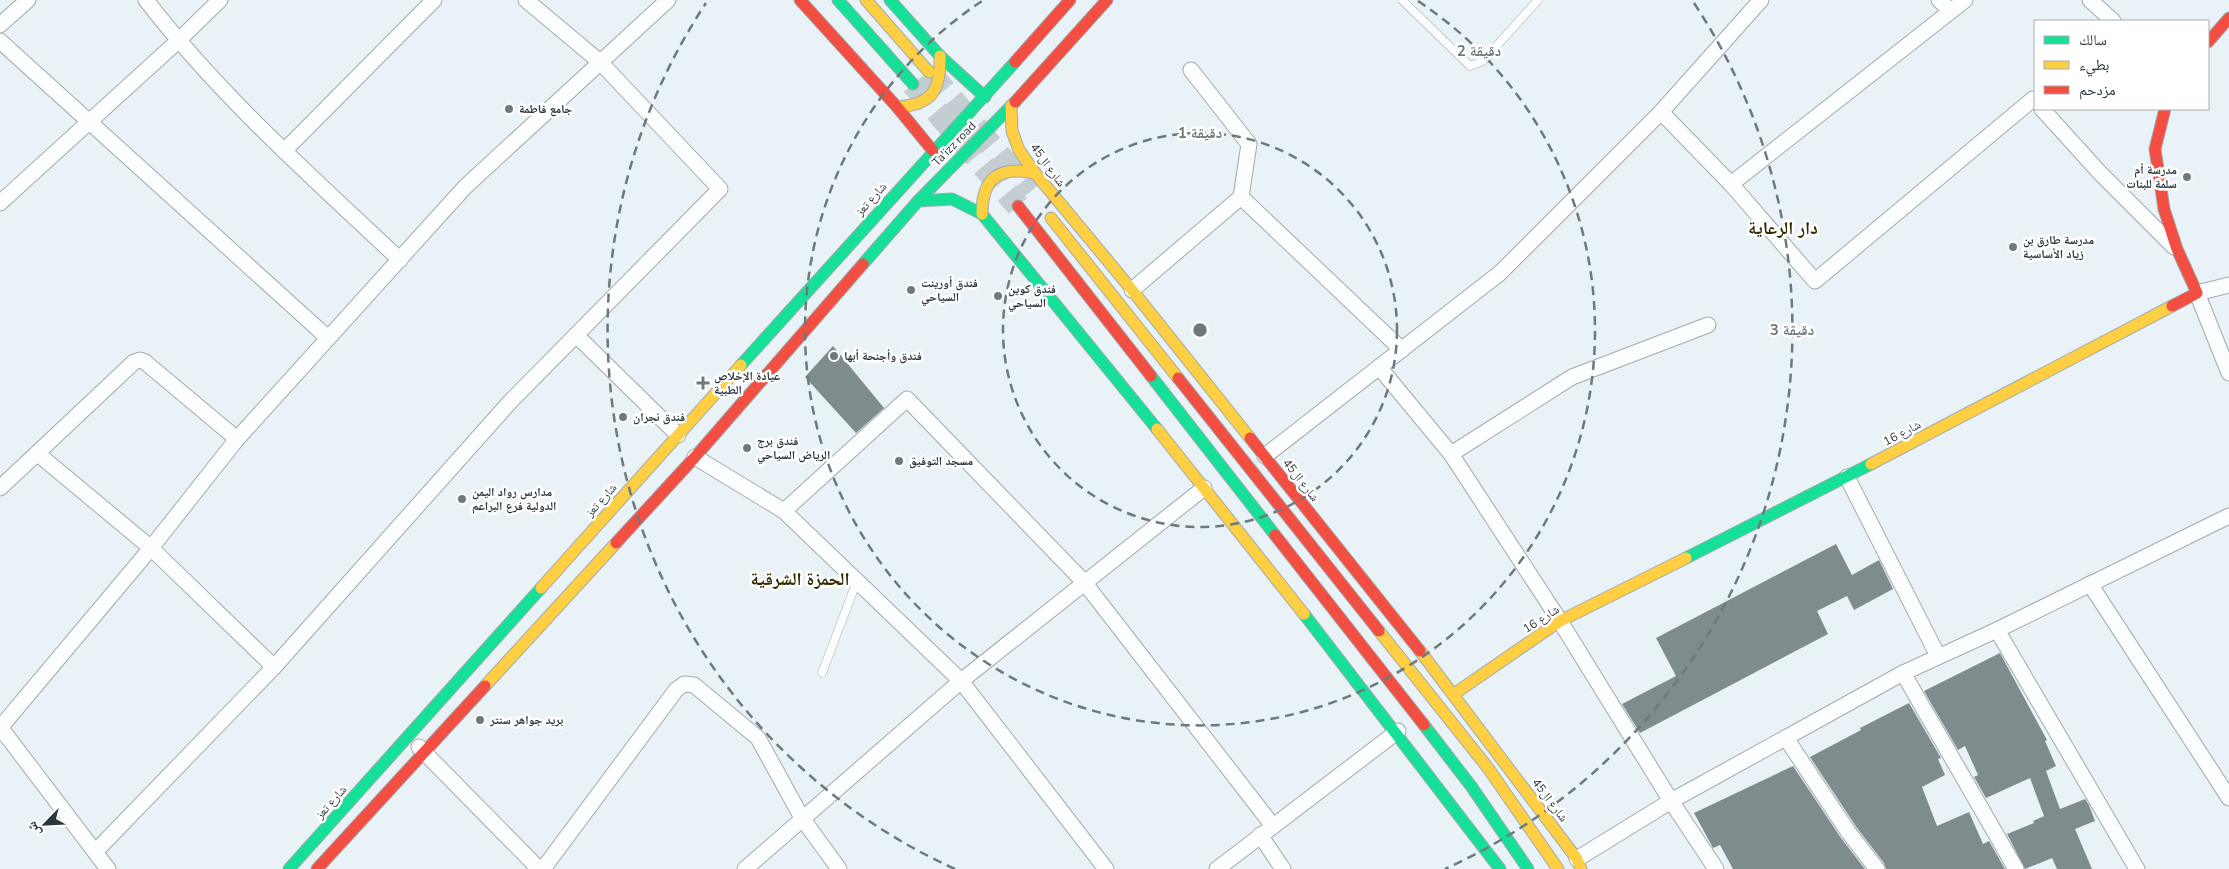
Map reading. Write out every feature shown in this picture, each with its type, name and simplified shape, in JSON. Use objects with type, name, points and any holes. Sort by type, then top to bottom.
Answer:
[{"type":"main road","points":[[800,0],[934,150]]},
{"type":"main road","points":[[838,0],[913,84]]},
{"type":"main road","points":[[866,0],[929,72]]},
{"type":"main road","points":[[890,0],[940,56],[985,97],[1070,0]]},
{"type":"main road","points":[[1010,106],[1107,0]]},
{"type":"main road","points":[[2209,41],[2229,18]]},
{"type":"main road","points":[[897,107],[921,104],[931,96],[938,86],[942,75],[940,56]]},
{"type":"main road","name":"Ta'izz road","points":[[934,150],[985,97]]},
{"type":"main road","name":"Ta'izz road","points":[[918,202],[1010,106]]},
{"type":"main road","name":"شارع ال45","points":[[1010,106],[1012,131],[1019,150],[1034,173],[1132,290],[1454,694],[1579,864]]},
{"type":"main road","points":[[2165,110],[2156,149],[2164,209],[2177,249],[2197,293]]},
{"type":"main road","name":"شارع تعز","points":[[289,869],[934,150]]},
{"type":"main road","points":[[982,214],[981,201],[986,188],[994,177],[1007,170],[1021,169],[1034,173]]},
{"type":"main road","points":[[317,869],[695,457],[918,202],[943,197],[964,203],[982,214],[1398,731],[1500,869]]},
{"type":"main road","points":[[1018,206],[1471,786],[1528,869]]},
{"type":"main road","points":[[1042,207],[1488,768],[1558,869]]},
{"type":"main road","name":"شارع 16","points":[[1454,694],[1560,621],[1847,477],[2197,293]]},
{"type":"street","points":[[0,25],[28,0]]},
{"type":"street","points":[[146,0],[178,41],[284,151],[400,260]]},
{"type":"street","points":[[0,203],[178,41],[220,0]]},
{"type":"street","points":[[284,151],[434,0]]},
{"type":"street","points":[[96,851],[274,667],[509,403],[720,189],[600,62],[526,0]]},
{"type":"street","points":[[108,869],[0,728],[151,548],[237,440],[465,186],[668,0]]},
{"type":"street","points":[[1265,456],[1500,273],[1661,112],[1761,0]]},
{"type":"street","points":[[1939,0],[1951,11]]},
{"type":"street","points":[[1731,184],[1965,0]]},
{"type":"street","points":[[2090,0],[2112,20]]},
{"type":"street","points":[[0,41],[328,338]]},
{"type":"street","points":[[1132,290],[1241,197],[1249,144],[1191,70]]},
{"type":"street","points":[[1661,112],[1731,184],[1815,281],[2033,98],[2034,100]]},
{"type":"street","points":[[2043,110],[2100,173],[2177,249]]},
{"type":"street","points":[[1241,197],[1402,350]]},
{"type":"street","points":[[2229,285],[2197,293],[2229,373]]},
{"type":"street","points":[[1451,454],[1572,377],[1708,325]]},
{"type":"street","points":[[576,335],[678,435]]},
{"type":"street","points":[[0,488],[134,362],[140,360],[145,362],[237,440]]},
{"type":"street","points":[[1379,367],[1451,454],[1560,621],[1671,801],[1716,869]]},
{"type":"street","points":[[784,510],[907,398],[1084,582],[1266,831],[1283,869]]},
{"type":"street","points":[[38,454],[151,548],[274,667]]},
{"type":"street","points":[[695,457],[784,510],[961,681],[1106,869]]},
{"type":"street","points":[[1847,477],[1938,656]]},
{"type":"street","points":[[749,868],[802,818],[961,681],[1204,488]]},
{"type":"street","points":[[1579,864],[1671,801],[1902,672],[1997,630],[2229,516]]},
{"type":"street","points":[[2090,584],[2229,798]]},
{"type":"street","points":[[1997,630],[2137,869]]},
{"type":"street","points":[[1902,672],[2016,869]]},
{"type":"street","points":[[543,869],[676,690],[684,684],[694,685],[758,738],[802,818],[839,869]]},
{"type":"street","points":[[1217,869],[1398,731]]},
{"type":"street","points":[[408,736],[539,869]]},
{"type":"street","points":[[1786,738],[1849,833],[1877,869]]},
{"type":"lane","points":[[1402,0],[1470,66],[1483,61],[1538,0]]},
{"type":"lane","points":[[822,674],[857,581]]},
{"type":"building","points":[[833,346],[884,408],[856,433],[805,377]]},
{"type":"building","points":[[1836,544],[1852,575],[1879,560],[1893,589],[1854,610],[1847,596],[1817,611],[1828,634],[1640,733],[1622,704],[1676,676],[1656,638]]},
{"type":"building","points":[[2000,653],[2047,740],[2045,741],[2056,766],[2046,771],[2060,809],[2085,799],[2089,805],[2095,821],[2075,829],[2092,869],[2057,869],[2052,858],[2025,869],[2007,834],[2034,823],[2033,821],[2044,816],[2030,778],[1986,798],[1974,777],[1978,775],[1965,746],[1958,750],[1924,691]]},
{"type":"building","points":[[1909,703],[1941,758],[1938,759],[1945,775],[1922,787],[1937,826],[1969,812],[1983,844],[1989,841],[2005,869],[1886,869],[1884,863],[1857,828],[1810,757],[1861,730],[1860,728]]},
{"type":"building","points":[[1793,766],[1841,838],[1865,869],[1733,869],[1720,845],[1713,848],[1694,813]]},
{"type":"tunnel","points":[[929,72],[1030,192]]},
{"type":"tunnel","points":[[913,84],[1018,206]]},
{"type":"traffic: fast","points":[[838,0],[913,84]]},
{"type":"traffic: fast","points":[[890,0],[940,56],[985,97]]},
{"type":"traffic: fast","points":[[741,365],[1015,62]]},
{"type":"traffic: fast","points":[[863,264],[918,201],[1015,102]]},
{"type":"traffic: fast","points":[[918,201],[952,199],[982,214],[1157,429]]},
{"type":"traffic: fast","points":[[1151,376],[1275,535]]},
{"type":"traffic: fast","points":[[1686,558],[1871,464]]},
{"type":"traffic: fast","points":[[289,869],[541,588]]},
{"type":"traffic: fast","points":[[1304,614],[1500,869]]},
{"type":"traffic: fast","points":[[1424,725],[1471,786],[1528,869]]},
{"type":"traffic: slow","points":[[866,0],[929,72]]},
{"type":"traffic: slow","points":[[897,107],[919,103],[932,94],[939,78],[940,56]]},
{"type":"traffic: slow","points":[[1011,106],[1012,131],[1019,150],[1035,173],[1132,290],[1250,438]]},
{"type":"traffic: slow","points":[[982,214],[985,191],[995,177],[1012,171],[1035,173]]},
{"type":"traffic: slow","points":[[1051,218],[1178,378]]},
{"type":"traffic: slow","points":[[1871,464],[2172,306]]},
{"type":"traffic: slow","points":[[541,588],[741,365]]},
{"type":"traffic: slow","points":[[1157,429],[1304,614]]},
{"type":"traffic: slow","points":[[485,686],[616,543]]},
{"type":"traffic: slow","points":[[1454,694],[1560,621],[1686,558]]},
{"type":"traffic: slow","points":[[1379,631],[1488,768],[1558,869]]},
{"type":"traffic: slow","points":[[1420,651],[1577,859],[1581,869]]},
{"type":"traffic: jam","points":[[800,0],[897,107],[933,151]]},
{"type":"traffic: jam","points":[[1015,62],[1070,0]]},
{"type":"traffic: jam","points":[[1015,102],[1107,0]]},
{"type":"traffic: jam","points":[[2209,41],[2229,18]]},
{"type":"traffic: jam","points":[[2165,110],[2155,149],[2164,209],[2177,249],[2197,293],[2172,306]]},
{"type":"traffic: jam","points":[[1018,206],[1151,376]]},
{"type":"traffic: jam","points":[[616,543],[695,457],[863,264]]},
{"type":"traffic: jam","points":[[1178,378],[1379,631]]},
{"type":"traffic: jam","points":[[1250,438],[1420,651]]},
{"type":"traffic: jam","points":[[1275,535],[1424,725]]},
{"type":"traffic: jam","points":[[317,869],[485,686]]},
{"type":"place","name":"جامع فاطمة","points":[[509,109]]},
{"type":"place","name":"مدرسة أم سلمة للبنات","points":[[2187,177]]},
{"type":"place","name":"مدرسة طارق بن زياد الأساسية","points":[[2013,247]]},
{"type":"place","name":"فندق أورينت السياحي","points":[[911,290]]},
{"type":"place","name":"فندق كوين السياحي","points":[[998,296]]},
{"type":"place","name":"فندق وأجنحة أبها","points":[[834,356]]},
{"type":"place","name":"عيادة الإخلاص الطبية","points":[[703,383]]},
{"type":"place","name":"فندق نجران","points":[[623,417]]},
{"type":"place","name":"فندق برج الرياض السياحي","points":[[747,448]]},
{"type":"place","name":"مسجد التوفيق","points":[[899,461]]},
{"type":"place","name":"مدارس رواد اليمن الدولية فرع البراعم","points":[[462,499]]},
{"type":"place","name":"بريد جواهر سنتر","points":[[480,720]]},
{"type":"district","name":"دار الرعاية","points":[[1783,228]]},
{"type":"district","name":"الحمزة الشرقية","points":[[800,579]]}]
